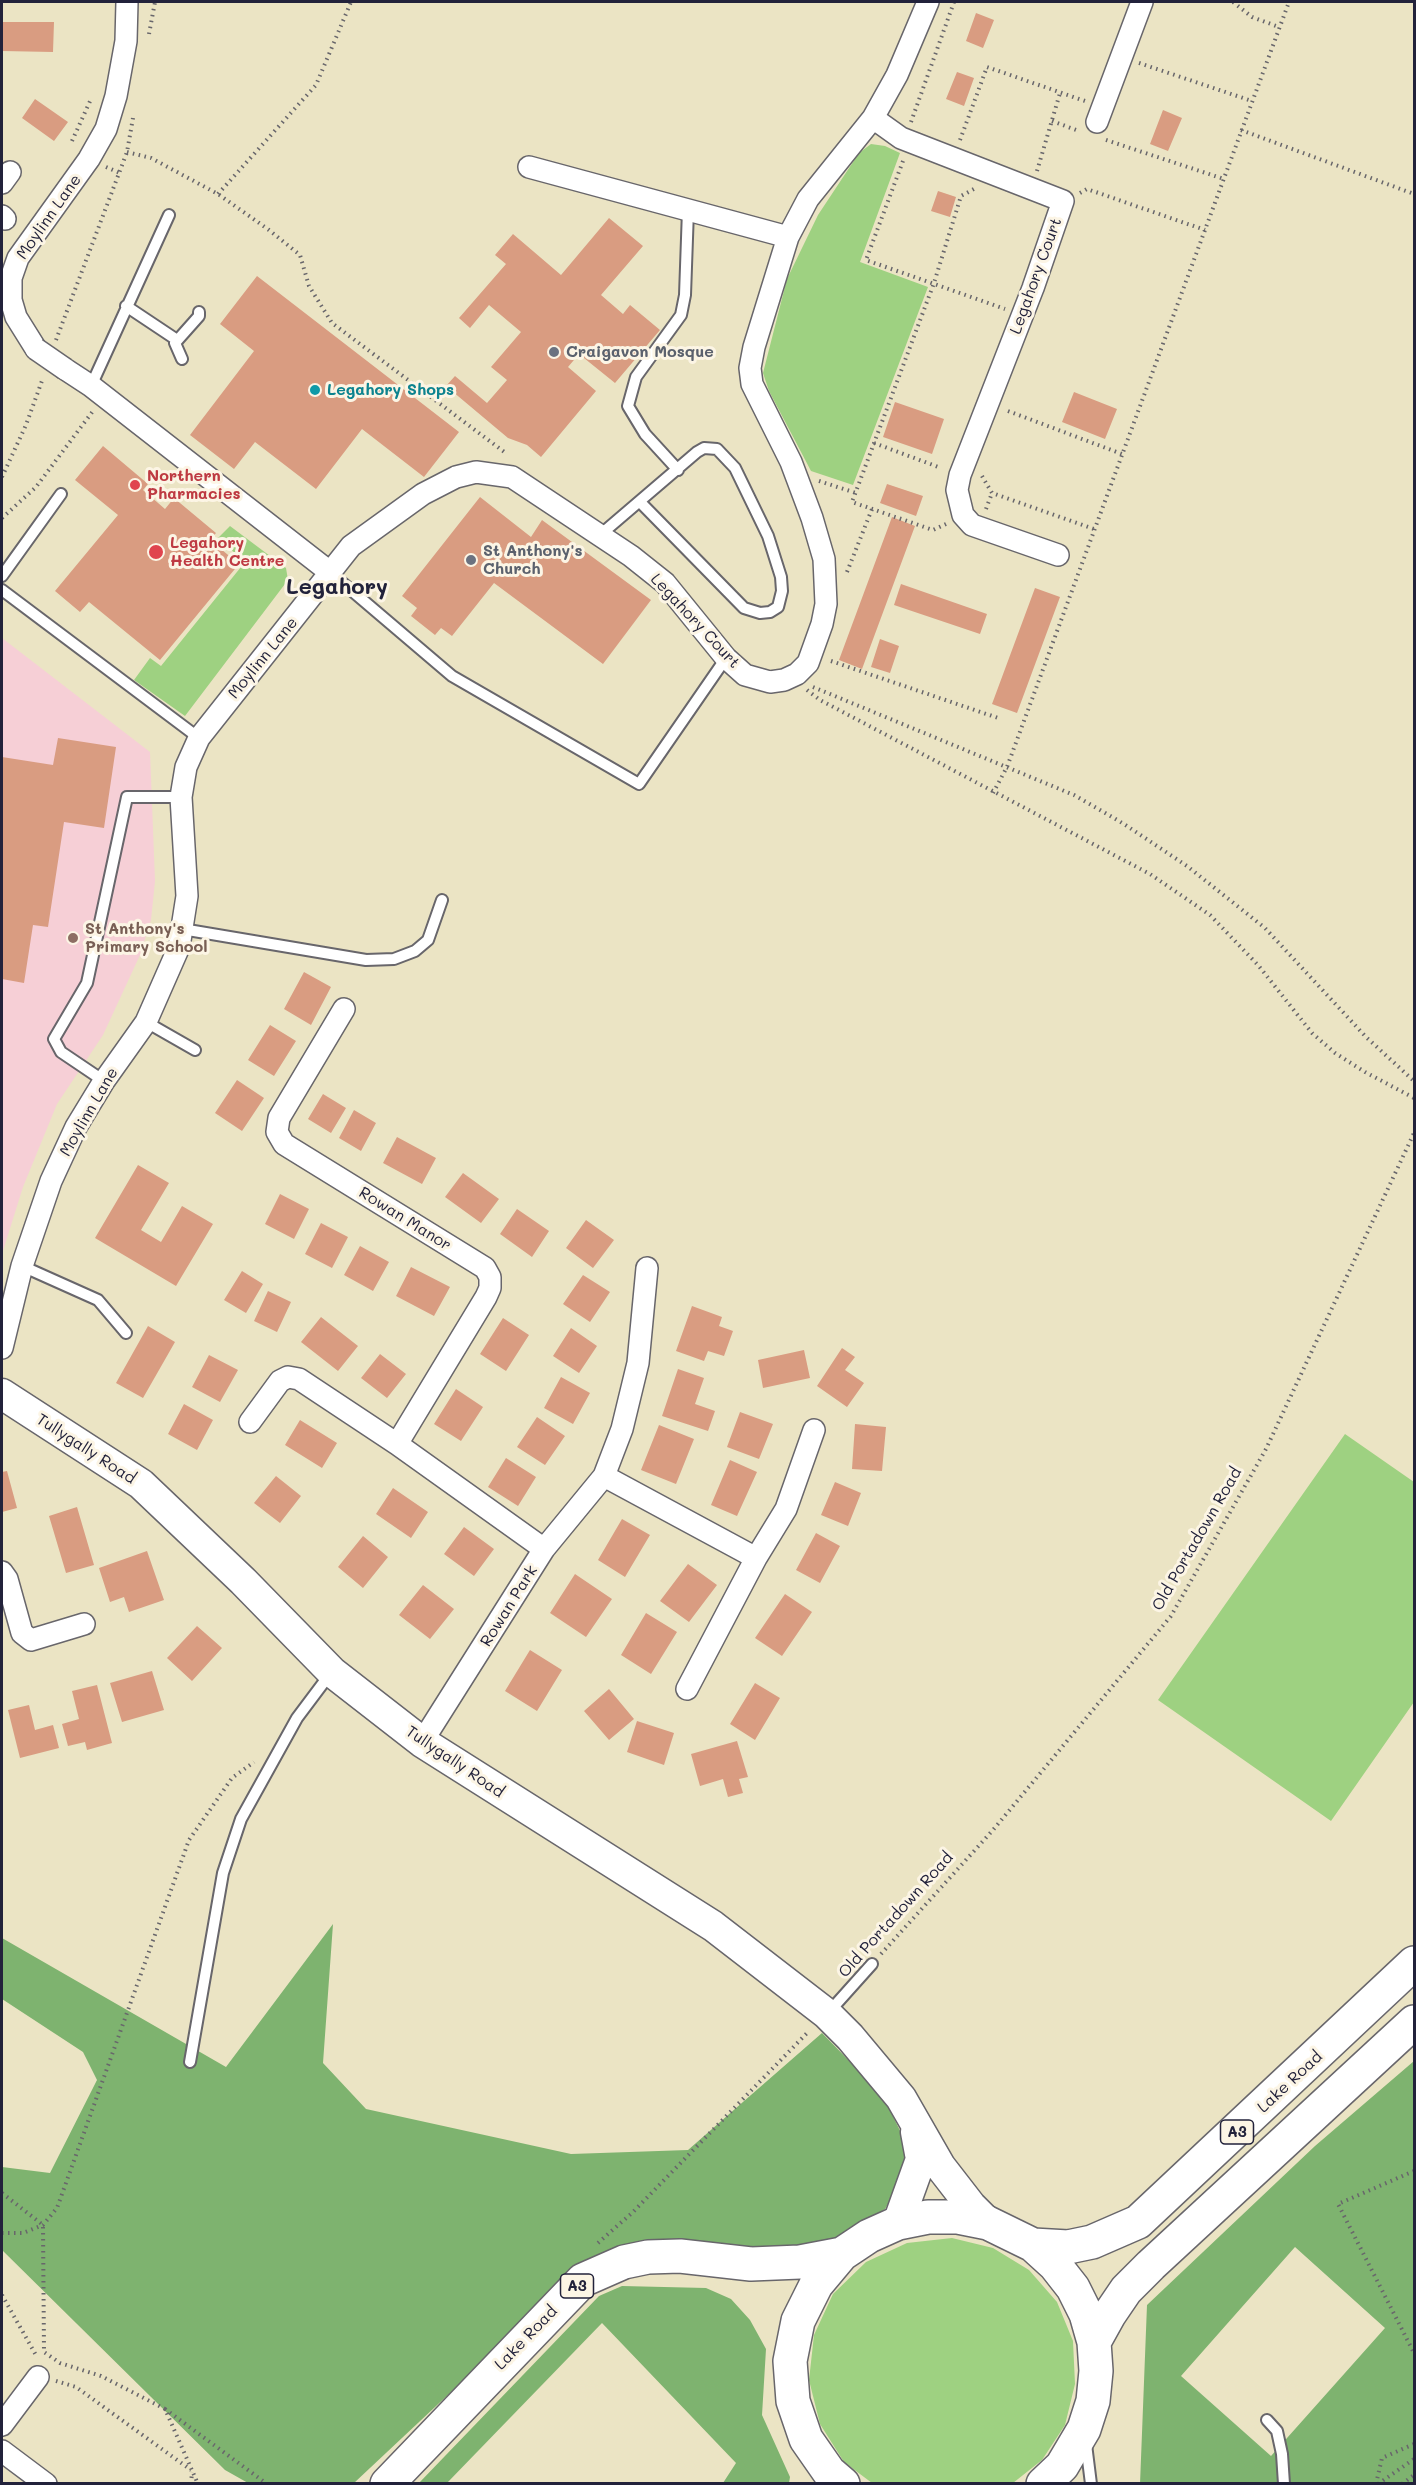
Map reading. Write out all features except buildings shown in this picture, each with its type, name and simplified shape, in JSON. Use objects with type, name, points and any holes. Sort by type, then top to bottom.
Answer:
[{"type":"highway","name":"Lake Road","points":[[1033,2245],[1068,2247],[1092,2242],[1138,2222],[1414,1963]]},
{"type":"highway","name":"A3","points":[[1094,2342],[1108,2315],[1126,2290],[1414,2022]]},
{"type":"highway","name":"A3","points":[[843,2484],[829,2472],[806,2439],[793,2401],[790,2361],[798,2321],[816,2284],[842,2254],[869,2236],[898,2223],[938,2217],[958,2217],[988,2223],[1033,2245],[1055,2265],[1073,2288],[1086,2314],[1094,2342],[1096,2371],[1093,2401],[1084,2429],[1062,2466],[1043,2484]]},
{"type":"highway","name":"Lake Road","points":[[387,2484],[583,2280],[624,2262],[648,2257],[680,2256],[751,2264],[800,2262],[842,2254]]},
{"type":"street","name":"Moylinn Lane","points":[[2,1348],[22,1266],[51,1181],[76,1127],[104,1081],[146,1023],[175,956],[187,896],[181,797],[186,767],[199,738],[331,573],[97,391],[65,369],[16,317],[11,300],[11,278],[18,258],[89,159],[106,129],[116,96],[126,41],[127,2]]},
{"type":"street","points":[[790,677],[798,674],[813,655],[826,604],[824,559],[812,518],[795,474],[752,384],[750,368],[754,346],[788,237],[808,199],[873,118],[897,75],[928,2]]},
{"type":"street","points":[[1097,125],[1142,2]]},
{"type":"street","name":"Legahory Court","points":[[873,118],[910,141],[1063,201],[1023,315],[962,469],[957,490],[963,515]]},
{"type":"street","points":[[529,167],[788,237]]},
{"type":"street","name":"Legahory Court","points":[[331,573],[351,546],[423,495],[456,477],[476,472],[494,472],[518,480],[600,535],[665,583],[726,658],[746,675],[770,682],[790,677]]},
{"type":"street","points":[[963,515],[972,525],[1058,555]]},
{"type":"street","name":"Rowan Manor","points":[[344,1009],[279,1118],[277,1132],[284,1144],[485,1268],[490,1277],[490,1288],[486,1297],[397,1444]]},
{"type":"street","name":"Rowan Park","points":[[423,1742],[544,1549],[604,1476],[622,1429],[638,1363],[647,1268]]},
{"type":"street","points":[[250,1422],[280,1381],[288,1377],[298,1379],[397,1444],[544,1549]]},
{"type":"street","name":"Tullygally Road","points":[[2,1394],[141,1484],[243,1581],[332,1672],[423,1742],[714,1926],[827,2014],[850,2037],[901,2098],[940,2166],[971,2206],[988,2223]]},
{"type":"street","points":[[687,1689],[756,1558],[786,1509],[814,1430]]},
{"type":"street","points":[[604,1476],[756,1558]]},
{"type":"street","points":[[2,1572],[7,1579],[22,1633],[31,1640],[84,1624]]},
{"type":"street","name":"Tullygally Road","points":[[898,2223],[921,2160],[914,2120]]},
{"type":"street","points":[[2,2425],[37,2367]]},
{"type":"street","points":[[2,2451],[46,2484]]},
{"type":"lane","points":[[678,470],[645,434],[628,406],[636,377],[681,315],[685,296],[688,210]]},
{"type":"lane","points":[[97,391],[126,306],[169,215]]},
{"type":"lane","points":[[126,306],[177,340]]},
{"type":"lane","points":[[182,359],[176,347],[177,340],[199,316],[199,312]]},
{"type":"lane","points":[[600,535],[697,452],[710,447],[726,456],[758,509],[778,567],[782,591],[778,607],[770,612],[760,613],[744,608],[640,502]]},
{"type":"lane","points":[[2,576],[61,494]]},
{"type":"lane","points":[[331,573],[452,676],[639,784],[726,658]]},
{"type":"lane","points":[[2,590],[199,738]]},
{"type":"lane","points":[[104,1081],[61,1052],[54,1039],[87,983],[127,797],[181,797]]},
{"type":"lane","points":[[182,929],[366,960],[394,959],[414,951],[428,940],[442,900]]},
{"type":"lane","points":[[146,1023],[195,1050]]},
{"type":"lane","points":[[22,1266],[98,1300],[126,1334]]},
{"type":"lane","points":[[190,2062],[223,1873],[241,1819],[297,1718],[332,1672]]},
{"type":"lane","name":"Old Portadown Road","points":[[827,2014],[872,1964]]},
{"type":"lane","points":[[1267,2420],[1277,2431],[1282,2454],[1284,2484]]},
{"type":"lane","points":[[1084,2429],[1091,2484]]},
{"type":"path","points":[[149,36],[155,2]]},
{"type":"path","points":[[218,194],[316,85],[351,2]]},
{"type":"path","points":[[954,2],[911,124],[910,141],[866,260],[1023,315]]},
{"type":"path","points":[[1233,2],[1252,17],[1279,27]]},
{"type":"path","points":[[993,793],[1007,767],[1289,2]]},
{"type":"path","points":[[1121,57],[1252,102]]},
{"type":"path","points":[[953,158],[987,67],[1060,93],[1097,125],[1224,179]]},
{"type":"path","points":[[1031,189],[1060,93]]},
{"type":"path","points":[[70,146],[93,95]]},
{"type":"path","points":[[45,346],[127,152],[134,116]]},
{"type":"path","points":[[1052,121],[1097,125]]},
{"type":"path","points":[[1241,130],[1414,194]]},
{"type":"path","points":[[127,152],[151,158],[218,194],[300,255],[309,286],[332,323],[519,464],[518,480]]},
{"type":"path","points":[[963,515],[933,530],[852,502],[934,284],[961,196],[981,185],[989,171]]},
{"type":"path","points":[[1063,201],[1087,189],[1205,230]]},
{"type":"path","points":[[2,477],[26,425],[44,373]]},
{"type":"path","points":[[2,518],[36,488],[97,391]]},
{"type":"path","points":[[988,402],[1122,454]]},
{"type":"path","points":[[874,443],[962,469],[978,470],[992,493],[1094,529]]},
{"type":"path","points":[[795,474],[856,493]]},
{"type":"path","points":[[826,604],[837,597],[872,509]]},
{"type":"path","points":[[813,655],[1001,719]]},
{"type":"path","points":[[790,677],[1074,795],[1124,824],[1187,866],[1265,928],[1366,1037],[1414,1081]]},
{"type":"path","points":[[790,677],[820,700],[1150,874],[1210,915],[1258,965],[1312,1033],[1365,1072],[1414,1098]]},
{"type":"path","name":"Old Portadown Road","points":[[872,1964],[993,1830],[1171,1616],[1266,1449],[1414,1133]]},
{"type":"path","points":[[2,2233],[23,2233],[43,2225],[57,2208],[189,1840],[232,1778],[286,1738]]},
{"type":"path","points":[[633,2211],[791,2049]]},
{"type":"path","points":[[1414,2171],[1338,2204],[1414,2353]]},
{"type":"path","points":[[2,2193],[43,2225]]},
{"type":"path","points":[[43,2225],[44,2352],[60,2363],[101,2376],[165,2409],[267,2484]]},
{"type":"path","points":[[2,2295],[37,2367],[76,2387],[192,2471]]},
{"type":"path","points":[[165,2409],[198,2484]]},
{"type":"path","points":[[1377,2484],[1382,2458],[1414,2444],[1414,2440]]},
{"type":"path","points":[[1377,2484],[1414,2459]]},
{"type":"path","points":[[191,2484],[192,2471]]},
{"type":"path","points":[[1402,2484],[1414,2475]]},
{"type":"shaded area","name":"St Anthony's Primary School","points":[[2,638],[150,752],[155,881],[151,920],[140,955],[103,1035],[57,1104],[23,1187],[2,1254]]},
{"type":"green space","points":[[871,144],[885,146],[900,153],[860,262],[928,287],[853,485],[811,471],[769,391],[763,373],[787,279],[818,215],[859,153]]},
{"type":"green space","points":[[230,526],[286,568],[288,580],[185,716],[134,680],[150,658],[161,666],[245,562],[218,538]]},
{"type":"green space","points":[[1345,1434],[1414,1482],[1414,1702],[1331,1821],[1158,1700]]},
{"type":"green space","points":[[333,1924],[323,2063],[366,2109],[571,2154],[688,2150],[822,2033],[861,2073],[889,2108],[904,2139],[907,2162],[900,2185],[885,2209],[828,2246],[595,2257],[354,2483],[248,2483],[225,2470],[2,2250],[2,2167],[50,2173],[97,2080],[83,2052],[2,1999],[2,1938],[226,2067]]},
{"type":"green space","points":[[1414,2061],[1414,2483],[1140,2484],[1147,2305],[1315,2146]],"holes":[[[1295,2247],[1385,2328],[1271,2456],[1181,2376]]]},
{"type":"green space","points":[[952,2238],[993,2248],[1029,2270],[1057,2302],[1073,2341],[1075,2384],[1065,2425],[1042,2460],[1013,2483],[872,2483],[844,2462],[820,2424],[809,2380],[814,2335],[833,2294],[866,2262],[907,2243]]},
{"type":"green space","points":[[622,2286],[706,2288],[731,2299],[750,2320],[766,2349],[762,2415],[790,2477],[789,2483],[723,2483],[736,2463],[602,2323],[447,2483],[419,2483],[599,2296]]},
{"type":"place","name":"Craigavon Mosque","points":[[554,352]]},
{"type":"place","name":"Legahory Shops","points":[[315,390]]},
{"type":"place","name":"Northern Pharmacies","points":[[135,485]]},
{"type":"place","name":"Legahory Health Centre","points":[[156,552]]},
{"type":"place","name":"St Anthony's Church","points":[[471,560]]},
{"type":"place","name":"St Anthony's Primary School","points":[[73,938]]},
{"type":"district","name":"Legahory","points":[[337,587]]}]
